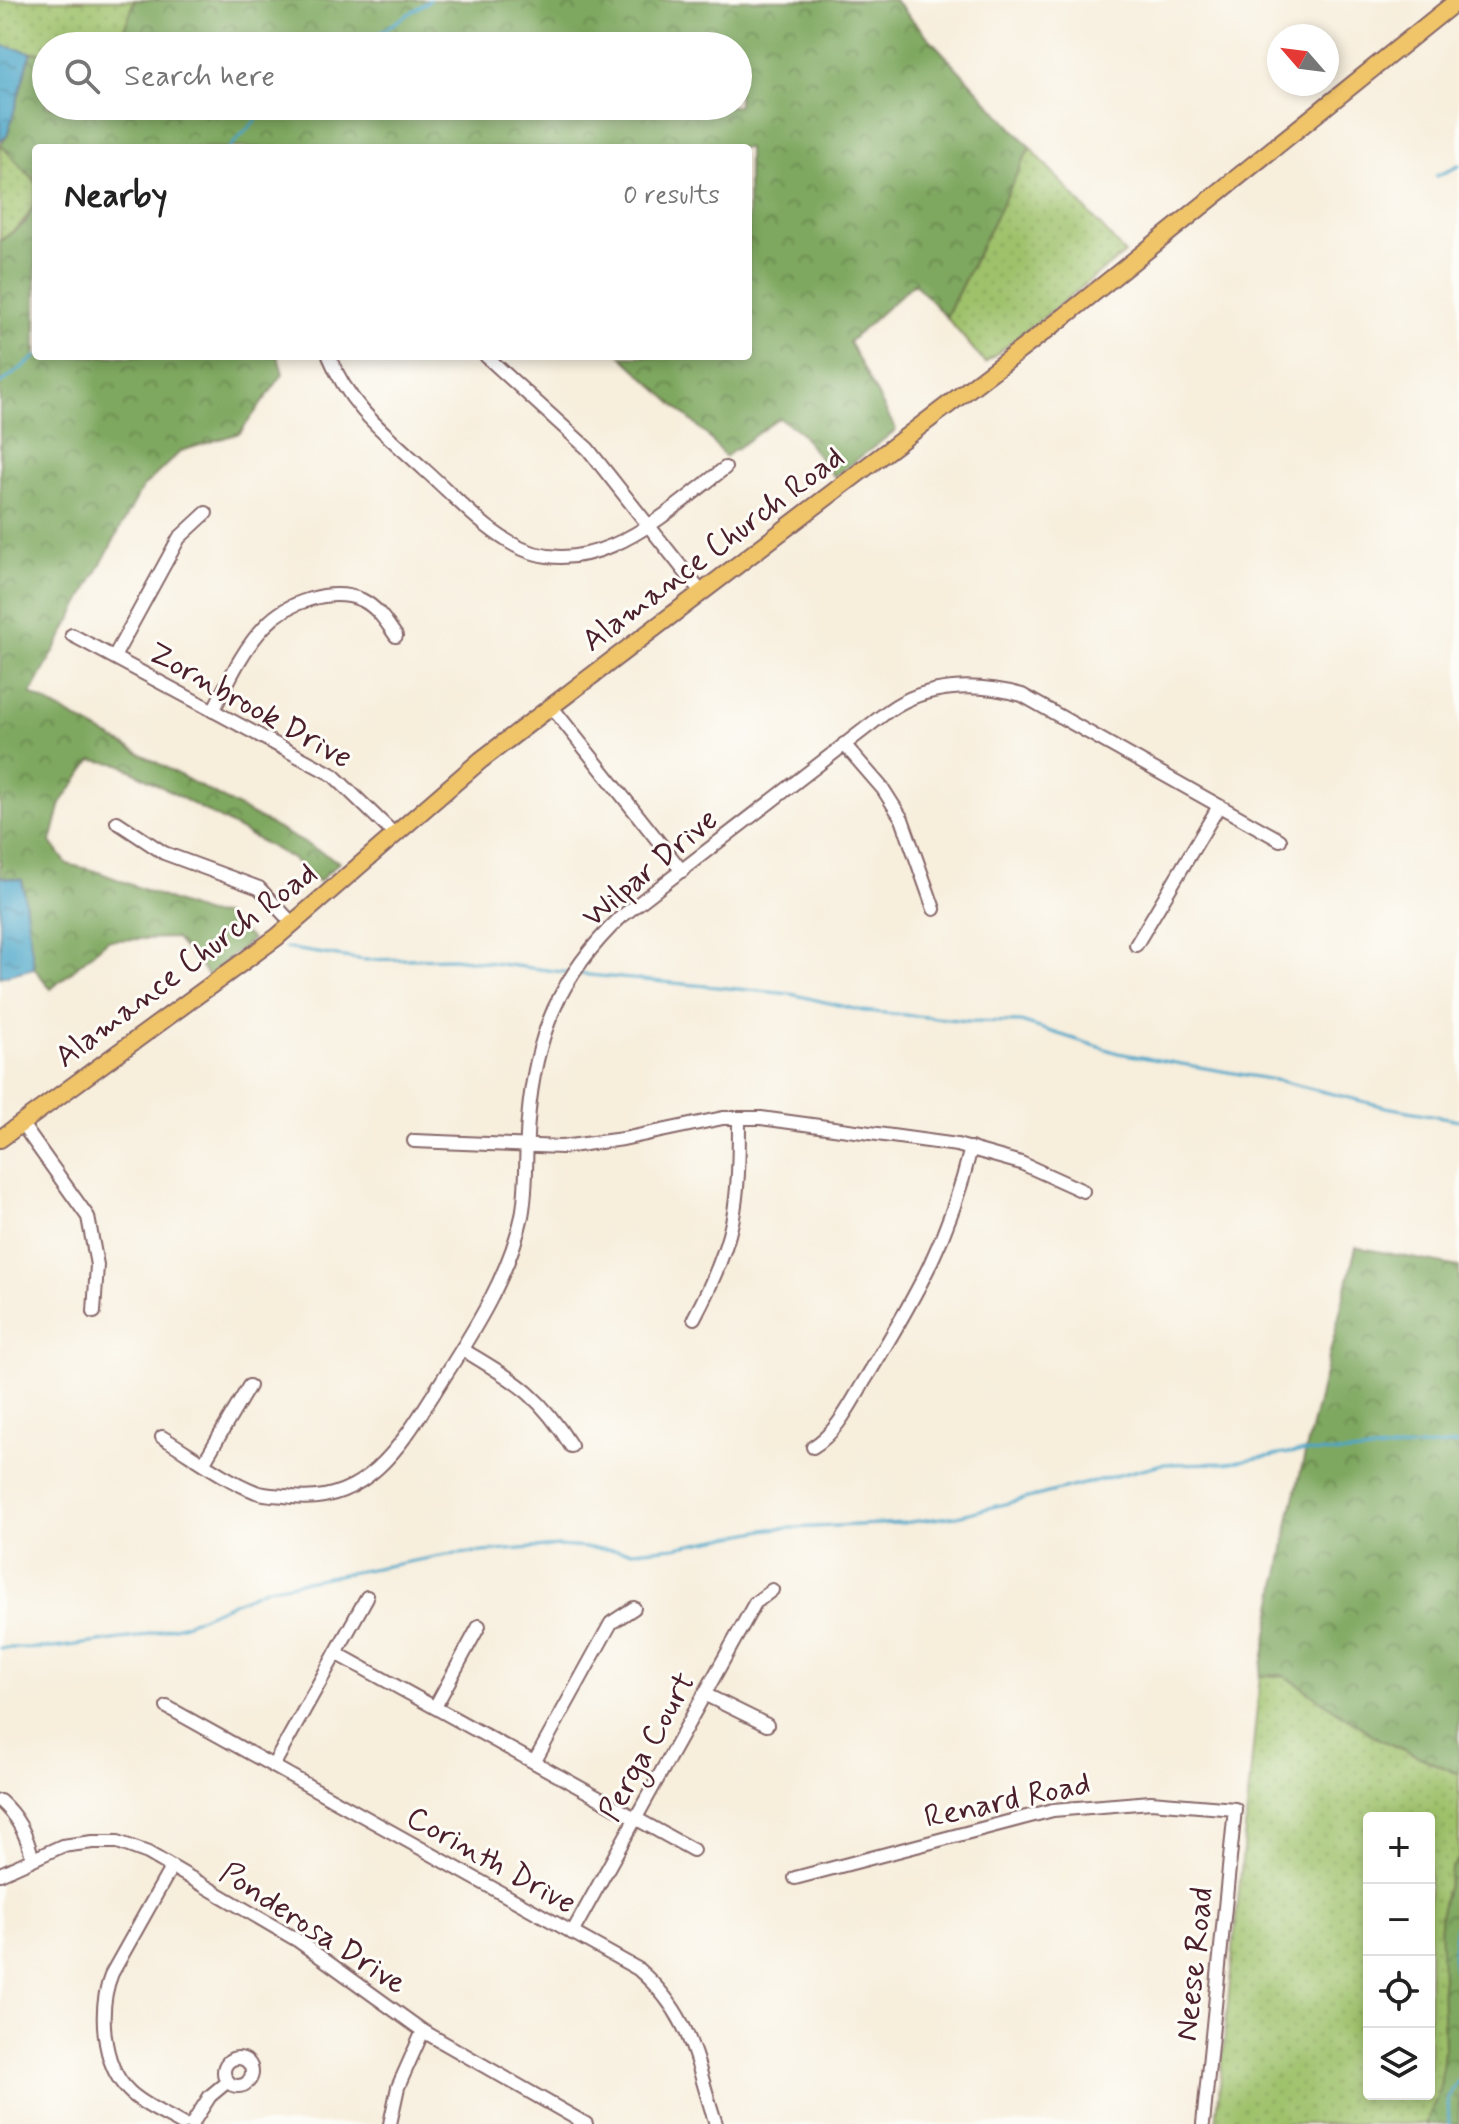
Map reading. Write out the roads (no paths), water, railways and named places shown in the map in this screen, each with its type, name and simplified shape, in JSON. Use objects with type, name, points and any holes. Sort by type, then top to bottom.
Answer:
[{"type":"main road","name":"Alamance Church Road","points":[[0,1139],[293,924],[394,834],[551,706],[1067,315],[1458,0]]},
{"type":"street","points":[[331,360],[355,405],[510,543],[542,553],[588,553],[615,547],[648,527],[725,468]]},
{"type":"street","points":[[490,360],[588,449],[701,592]]},
{"type":"street","points":[[114,657],[179,538],[206,513]]},
{"type":"street","points":[[213,711],[240,661],[265,626],[300,603],[322,596],[345,595],[364,601],[380,614],[396,636]]},
{"type":"street","name":"Zornbrook Drive","points":[[72,635],[333,775],[394,834]]},
{"type":"street","name":"Wilpar Drive","points":[[162,1437],[258,1493],[306,1498],[343,1492],[374,1474],[399,1448],[462,1349],[501,1279],[522,1214],[536,1056],[547,1021],[563,988],[607,930],[893,708],[920,695],[956,687],[999,689],[1050,708],[1280,840]]},
{"type":"street","points":[[551,706],[682,871]]},
{"type":"street","points":[[844,744],[883,789],[902,819],[934,909]]},
{"type":"street","points":[[1136,945],[1219,806]]},
{"type":"street","points":[[117,822],[164,853],[259,888],[293,924]]},
{"type":"street","points":[[694,1318],[724,1259],[732,1233],[739,1189],[739,1118]]},
{"type":"street","points":[[414,1141],[528,1146],[592,1144],[739,1118],[844,1128],[971,1148],[1021,1163],[1083,1191]]},
{"type":"street","points":[[21,1123],[88,1217],[97,1265],[94,1312]]},
{"type":"street","points":[[813,1447],[837,1425],[922,1287],[953,1214],[971,1148]]},
{"type":"street","points":[[462,1349],[524,1387],[550,1411],[571,1446]]},
{"type":"street","points":[[204,1462],[249,1386]]},
{"type":"street","name":"Perga Court","points":[[572,1933],[755,1603],[772,1590]]},
{"type":"street","points":[[273,1766],[367,1597]]},
{"type":"street","points":[[535,1761],[611,1623],[634,1608]]},
{"type":"street","points":[[435,1707],[479,1626]]},
{"type":"street","points":[[336,1653],[693,1850]]},
{"type":"street","points":[[704,1694],[767,1725]]},
{"type":"street","name":"Corinth Drive","points":[[167,1707],[638,1969],[670,2000],[683,2020],[715,2124]]},
{"type":"street","points":[[0,1801],[28,1839],[32,1857]]},
{"type":"street","name":"Renard Road","points":[[795,1878],[1053,1810],[1151,1802],[1235,1809]]},
{"type":"street","name":"Neese Road","points":[[1203,2124],[1235,1809]]},
{"type":"street","name":"Ponderosa Drive","points":[[0,1874],[62,1846],[118,1842],[148,1853],[297,1940],[423,2031],[586,2124]]},
{"type":"street","points":[[171,1868],[112,1973],[105,1992],[104,2023],[111,2054],[125,2087],[182,2124]]},
{"type":"street","points":[[390,2124],[398,2087],[423,2031]]},
{"type":"street","points":[[192,2124],[210,2096],[228,2081]]},
{"type":"water","points":[[4,46],[31,52],[7,136],[0,140],[0,48]]},
{"type":"water","points":[[0,877],[22,880],[34,968],[0,977]]},
{"type":"waterway","points":[[381,32],[430,0]]},
{"type":"waterway","points":[[233,144],[256,120]]},
{"type":"waterway","points":[[1436,176],[1459,166]]},
{"type":"waterway","points":[[0,384],[32,360]]},
{"type":"waterway","points":[[285,948],[364,960],[453,958],[571,973]]},
{"type":"waterway","points":[[578,974],[791,994],[863,1011],[968,1021],[1021,1022],[1118,1053],[1280,1081],[1386,1107],[1459,1120]]},
{"type":"waterway","points":[[0,1648],[53,1648],[137,1637],[185,1624],[267,1588],[446,1555],[558,1546],[633,1551],[675,1547],[770,1529],[902,1523],[957,1516],[1162,1464],[1226,1463],[1297,1452],[1348,1453],[1459,1444]]},
{"type":"waterway","points":[[1459,1902],[1453,1953],[1459,1996]]},
{"type":"waterway","points":[[1449,2124],[1448,2098],[1459,2079]]}]
